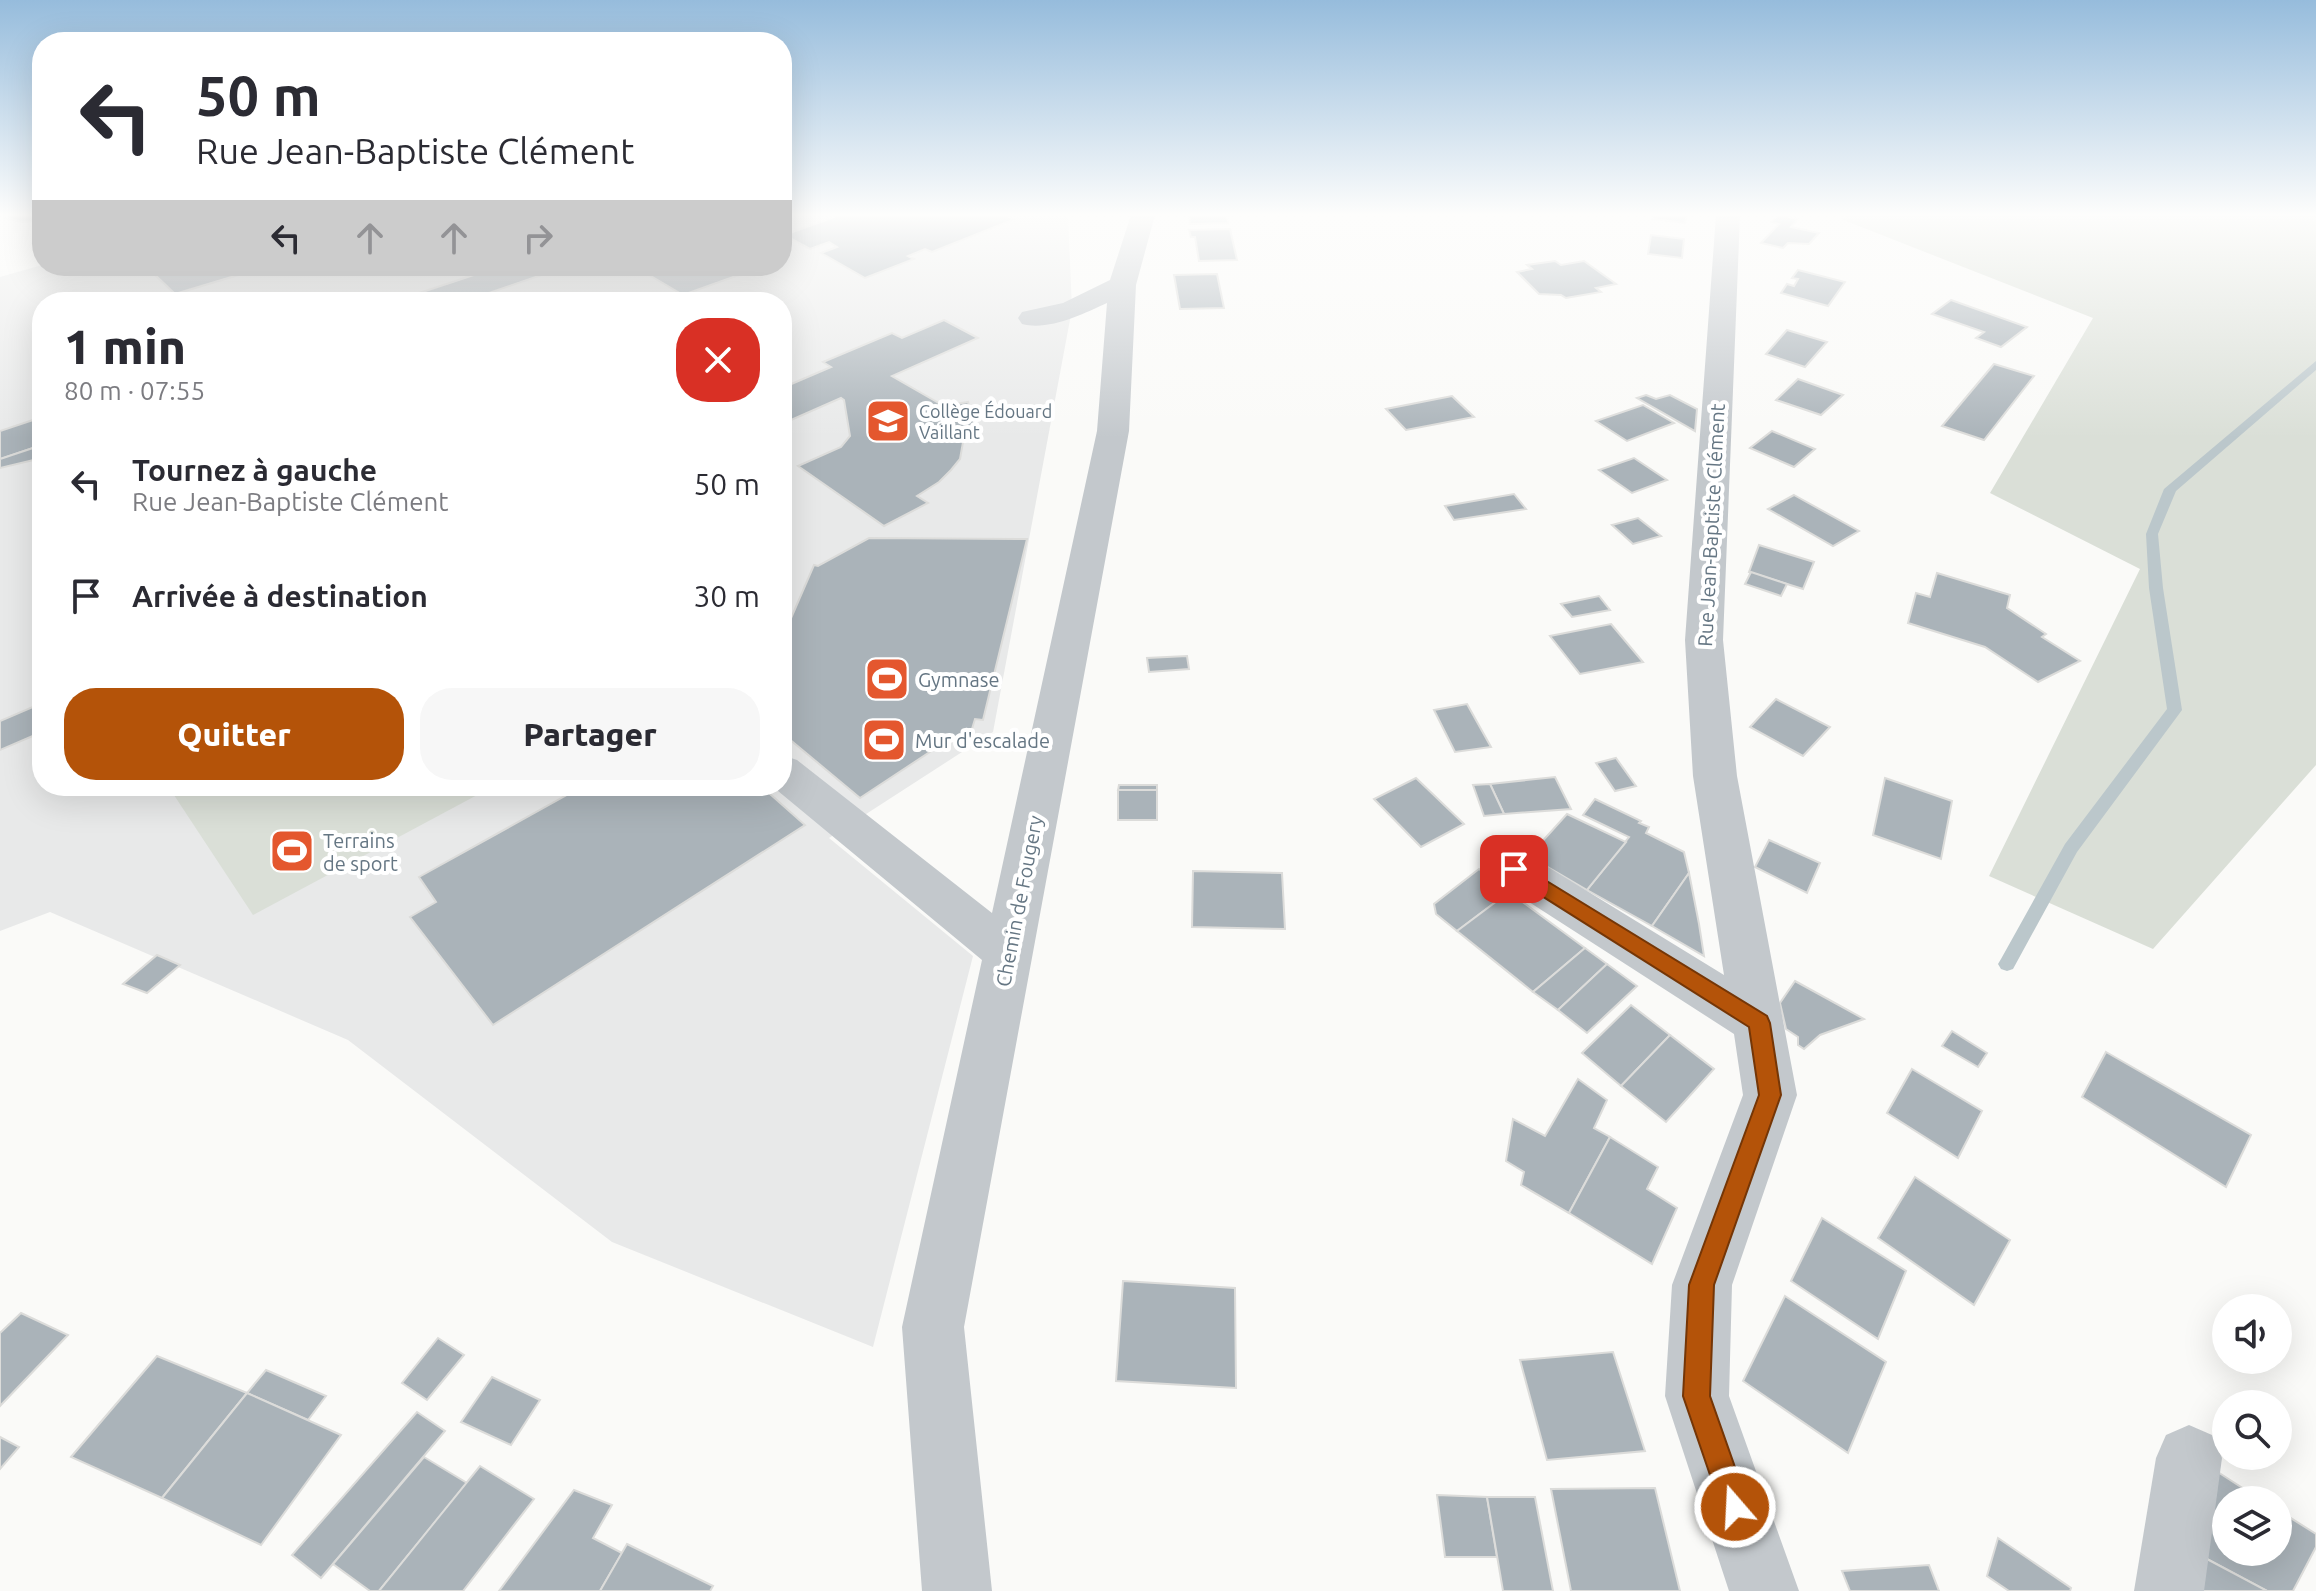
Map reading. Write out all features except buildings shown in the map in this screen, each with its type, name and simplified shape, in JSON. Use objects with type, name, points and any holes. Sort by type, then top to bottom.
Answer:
[{"type":"street","points":[[1032,318],[1072,309],[1113,289]]},
{"type":"street","name":"Chemin de Fougery","points":[[957,1591],[933,1327],[1113,431],[1122,289]]},
{"type":"street","name":"Rue Jean-Baptiste Clément","points":[[1724,289],[1704,640],[1715,776],[1770,1095],[1702,1285],[1697,1396],[1764,1591]]},
{"type":"street","points":[[792,779],[1008,953]]},
{"type":"street","points":[[1514,869],[1759,1023]]},
{"type":"street","points":[[2169,1591],[2189,1458]]},
{"type":"shaded area","points":[[0,289],[1071,289],[1072,309],[993,732],[829,838],[973,956],[873,1347],[612,1242],[348,1040],[50,912],[0,931]]},
{"type":"shaded area","points":[[2020,289],[2316,289],[2316,765],[2153,949],[1989,876],[2140,569],[1990,493],[2093,318]]},
{"type":"shaded area","name":"Terrains de sport","points":[[175,796],[475,796],[253,915]]},
{"type":"waterway","points":[[2007,964],[2071,848],[2175,710],[2156,588],[2152,534],[2170,489],[2316,364]]},
{"type":"place","name":"Collège Édouard Vaillant","points":[[888,421]]},
{"type":"place","name":"Gymnase","points":[[887,679]]},
{"type":"place","name":"Mur d'escalade","points":[[884,740]]},
{"type":"place","name":"Terrains de sport","points":[[292,851]]},
{"type":"route","points":[[1514,869],[1759,1023],[1770,1095],[1702,1285],[1697,1396],[1735,1507]]}]
